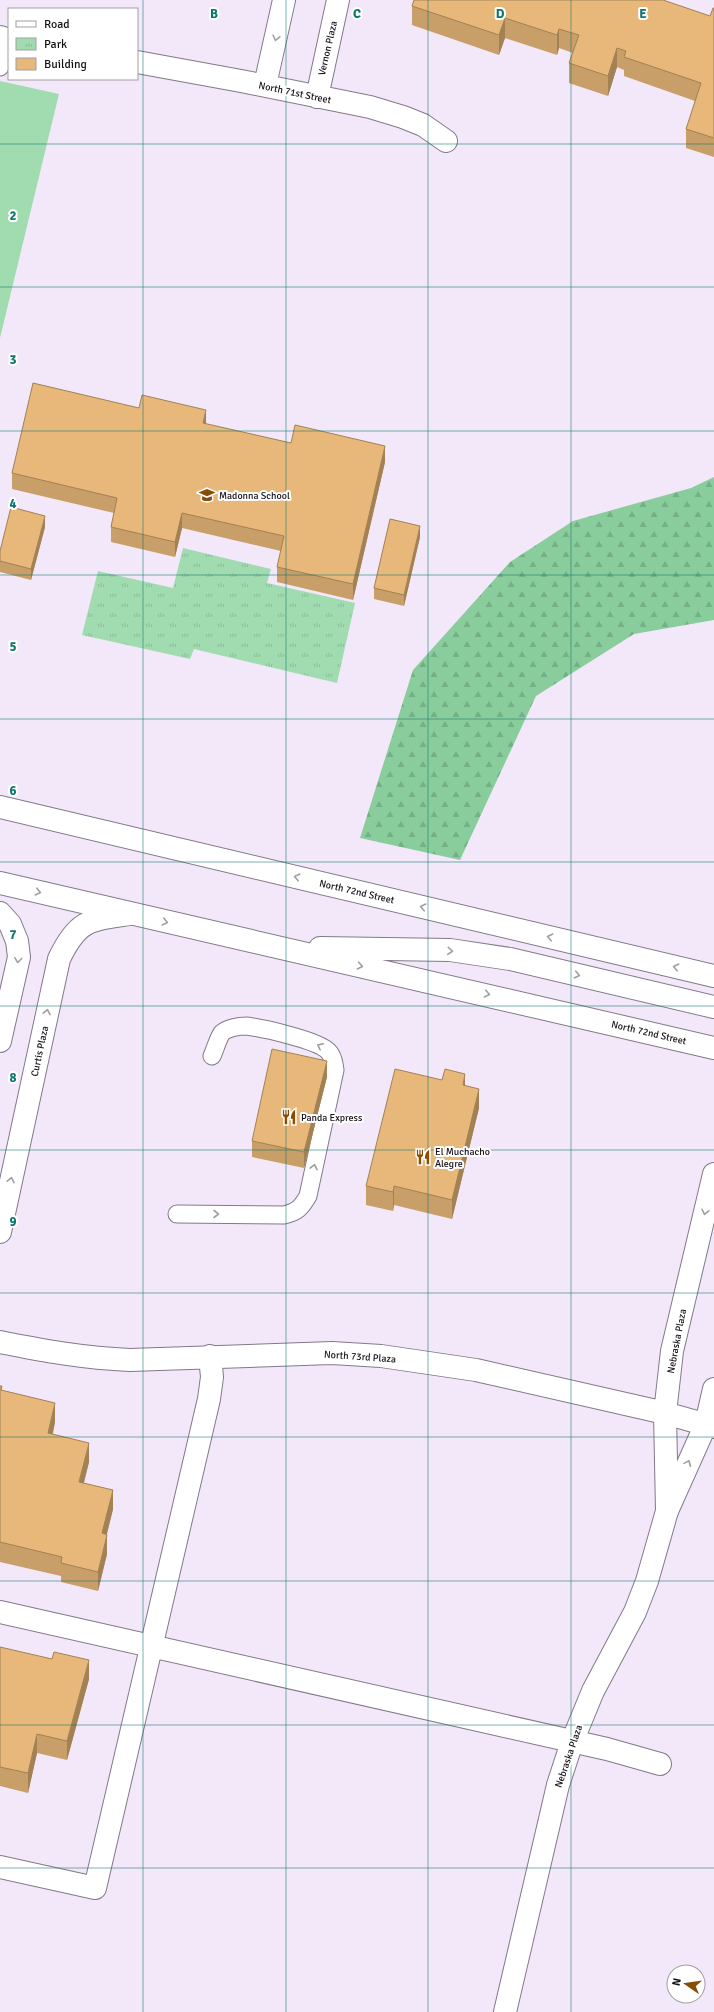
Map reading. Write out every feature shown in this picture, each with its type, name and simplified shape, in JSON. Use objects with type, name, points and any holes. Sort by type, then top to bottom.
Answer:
[{"type":"street","points":[[265,86],[284,0]]},
{"type":"street","name":"Vernon Plaza","points":[[317,97],[338,0]]},
{"type":"street","name":"North 71st Street","points":[[138,62],[370,107],[423,125],[446,141]]},
{"type":"street","name":"North 72nd Street","points":[[0,807],[714,976]]},
{"type":"street","name":"North 72nd Street","points":[[0,884],[529,1004],[714,1048]]},
{"type":"street","points":[[0,913],[10,924],[17,941],[20,958],[0,1041]]},
{"type":"street","name":"Curtis Plaza","points":[[0,1232],[59,959],[70,937],[83,925],[96,919],[130,914]]},
{"type":"street","points":[[271,946],[450,950],[510,959],[714,1007]]},
{"type":"street","name":"Nebraska Plaza","points":[[667,1511],[665,1413],[672,1350],[714,1174]]},
{"type":"street","name":"North 73rd Plaza","points":[[0,1342],[73,1356],[99,1359],[130,1360],[210,1356],[332,1353],[381,1356],[476,1370],[665,1413],[710,1425]]},
{"type":"street","points":[[0,1867],[95,1888],[209,1399],[212,1377],[210,1356]]},
{"type":"street","name":"Nebraska Plaza","points":[[505,2012],[558,1785],[572,1742],[593,1691],[635,1612],[647,1581],[667,1511],[710,1425],[714,1388]]},
{"type":"street","points":[[0,1612],[572,1742],[660,1764]]},
{"type":"lane","points":[[0,68],[6,39]]},
{"type":"lane","points":[[178,1214],[284,1214],[296,1212],[308,1196],[335,1070],[334,1061],[329,1051],[321,1045],[245,1026],[233,1028],[222,1033],[212,1056]]},
{"type":"green space","points":[[0,81],[59,94],[0,338]]},
{"type":"green space","points":[[714,477],[714,620],[634,634],[536,696],[460,860],[360,838],[413,670],[510,562],[573,521],[691,488]]},
{"type":"green space","points":[[183,548],[271,569],[267,583],[355,603],[337,683],[194,649],[190,659],[82,635],[98,571],[173,588]]},
{"type":"building","points":[[414,0],[663,0],[710,16],[714,8],[714,138],[686,129],[701,83],[624,57],[626,51],[617,48],[608,76],[569,63],[579,35],[559,29],[557,35],[505,18],[499,35],[412,6]]},
{"type":"building","name":"Madonna School","points":[[33,383],[139,408],[142,395],[206,410],[203,423],[291,443],[295,425],[385,446],[353,584],[277,567],[284,536],[182,513],[175,542],[111,527],[117,498],[12,473]]},
{"type":"building","points":[[11,507],[45,516],[31,569],[0,561],[0,551]]},
{"type":"building","points":[[390,519],[420,526],[404,595],[374,588]]},
{"type":"building","name":"Panda Express","points":[[272,1049],[327,1061],[304,1152],[252,1141]]},
{"type":"building","name":"El Muchacho Alegre","points":[[395,1069],[442,1080],[445,1069],[465,1074],[463,1085],[479,1089],[452,1200],[394,1186],[393,1192],[366,1186]]},
{"type":"building","points":[[0,1386],[2,1386],[1,1390],[55,1403],[48,1433],[89,1443],[79,1482],[113,1490],[102,1533],[107,1535],[98,1572],[61,1563],[62,1557],[0,1542]]},
{"type":"building","points":[[0,1647],[52,1659],[54,1652],[89,1660],[67,1741],[37,1734],[28,1773],[0,1767]]},
{"type":"place","name":"Madonna School","points":[[207,495]]},
{"type":"place","name":"Panda Express","points":[[289,1117]]},
{"type":"place","name":"El Muchacho Alegre","points":[[423,1157]]}]
